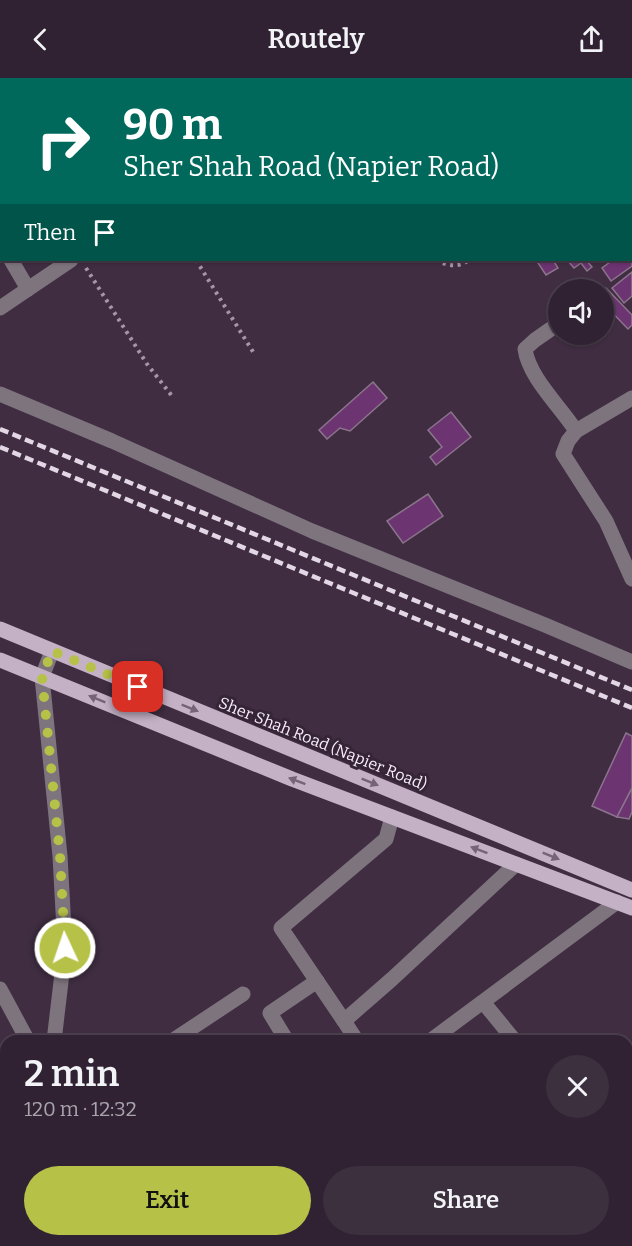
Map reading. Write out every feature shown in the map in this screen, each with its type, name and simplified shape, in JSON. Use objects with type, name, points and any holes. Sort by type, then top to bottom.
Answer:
[{"type":"main road","name":"Sher Shah Road (Napier Road)","points":[[0,629],[632,890]]},
{"type":"main road","points":[[0,660],[292,779],[632,908]]},
{"type":"street","points":[[12,261],[28,289]]},
{"type":"street","points":[[0,308],[70,261]]},
{"type":"street","points":[[548,331],[535,339],[525,350],[526,359],[539,381],[576,431]]},
{"type":"street","points":[[0,394],[112,441],[312,531],[632,662]]},
{"type":"street","points":[[632,398],[576,431],[562,454],[606,521],[632,579]]},
{"type":"street","points":[[52,651],[42,677],[60,856],[65,948],[55,1035]]},
{"type":"street","points":[[353,1035],[281,927],[386,839],[392,817]]},
{"type":"street","points":[[344,1021],[401,972],[516,864]]},
{"type":"street","points":[[438,1035],[617,902]]},
{"type":"street","points":[[283,1035],[270,1013],[317,981]]},
{"type":"street","points":[[0,989],[25,1035]]},
{"type":"street","points":[[181,1035],[243,994]]},
{"type":"street","points":[[483,1002],[510,1035]]},
{"type":"path","points":[[82,261],[147,364],[172,396]]},
{"type":"path","points":[[197,261],[255,355]]},
{"type":"path","points":[[438,261],[446,265],[463,264],[468,261]]},
{"type":"building","points":[[537,261],[554,261],[558,268],[546,275]]},
{"type":"building","points":[[568,261],[587,261],[592,267],[587,271],[581,263],[574,268]]},
{"type":"building","points":[[612,261],[632,261],[632,266],[614,279],[610,279],[602,268]]},
{"type":"building","points":[[632,272],[632,296],[624,303],[614,290],[614,286]]},
{"type":"building","points":[[614,296],[632,315],[632,325],[628,329],[614,314]]},
{"type":"building","points":[[373,382],[387,398],[350,431],[340,428],[327,439],[319,430]]},
{"type":"building","points":[[451,412],[471,437],[436,465],[430,457],[442,447],[428,430]]},
{"type":"building","points":[[428,494],[443,516],[403,543],[387,521]]},
{"type":"building","points":[[626,733],[632,736],[632,788],[617,817],[592,806]]},
{"type":"building","points":[[632,788],[632,812],[629,819],[617,817]]},
{"type":"railway","points":[[0,429],[632,690]]},
{"type":"railway","points":[[0,447],[632,708]]},
{"type":"route","points":[[65,948],[60,856],[42,677],[52,651],[138,687]]}]
